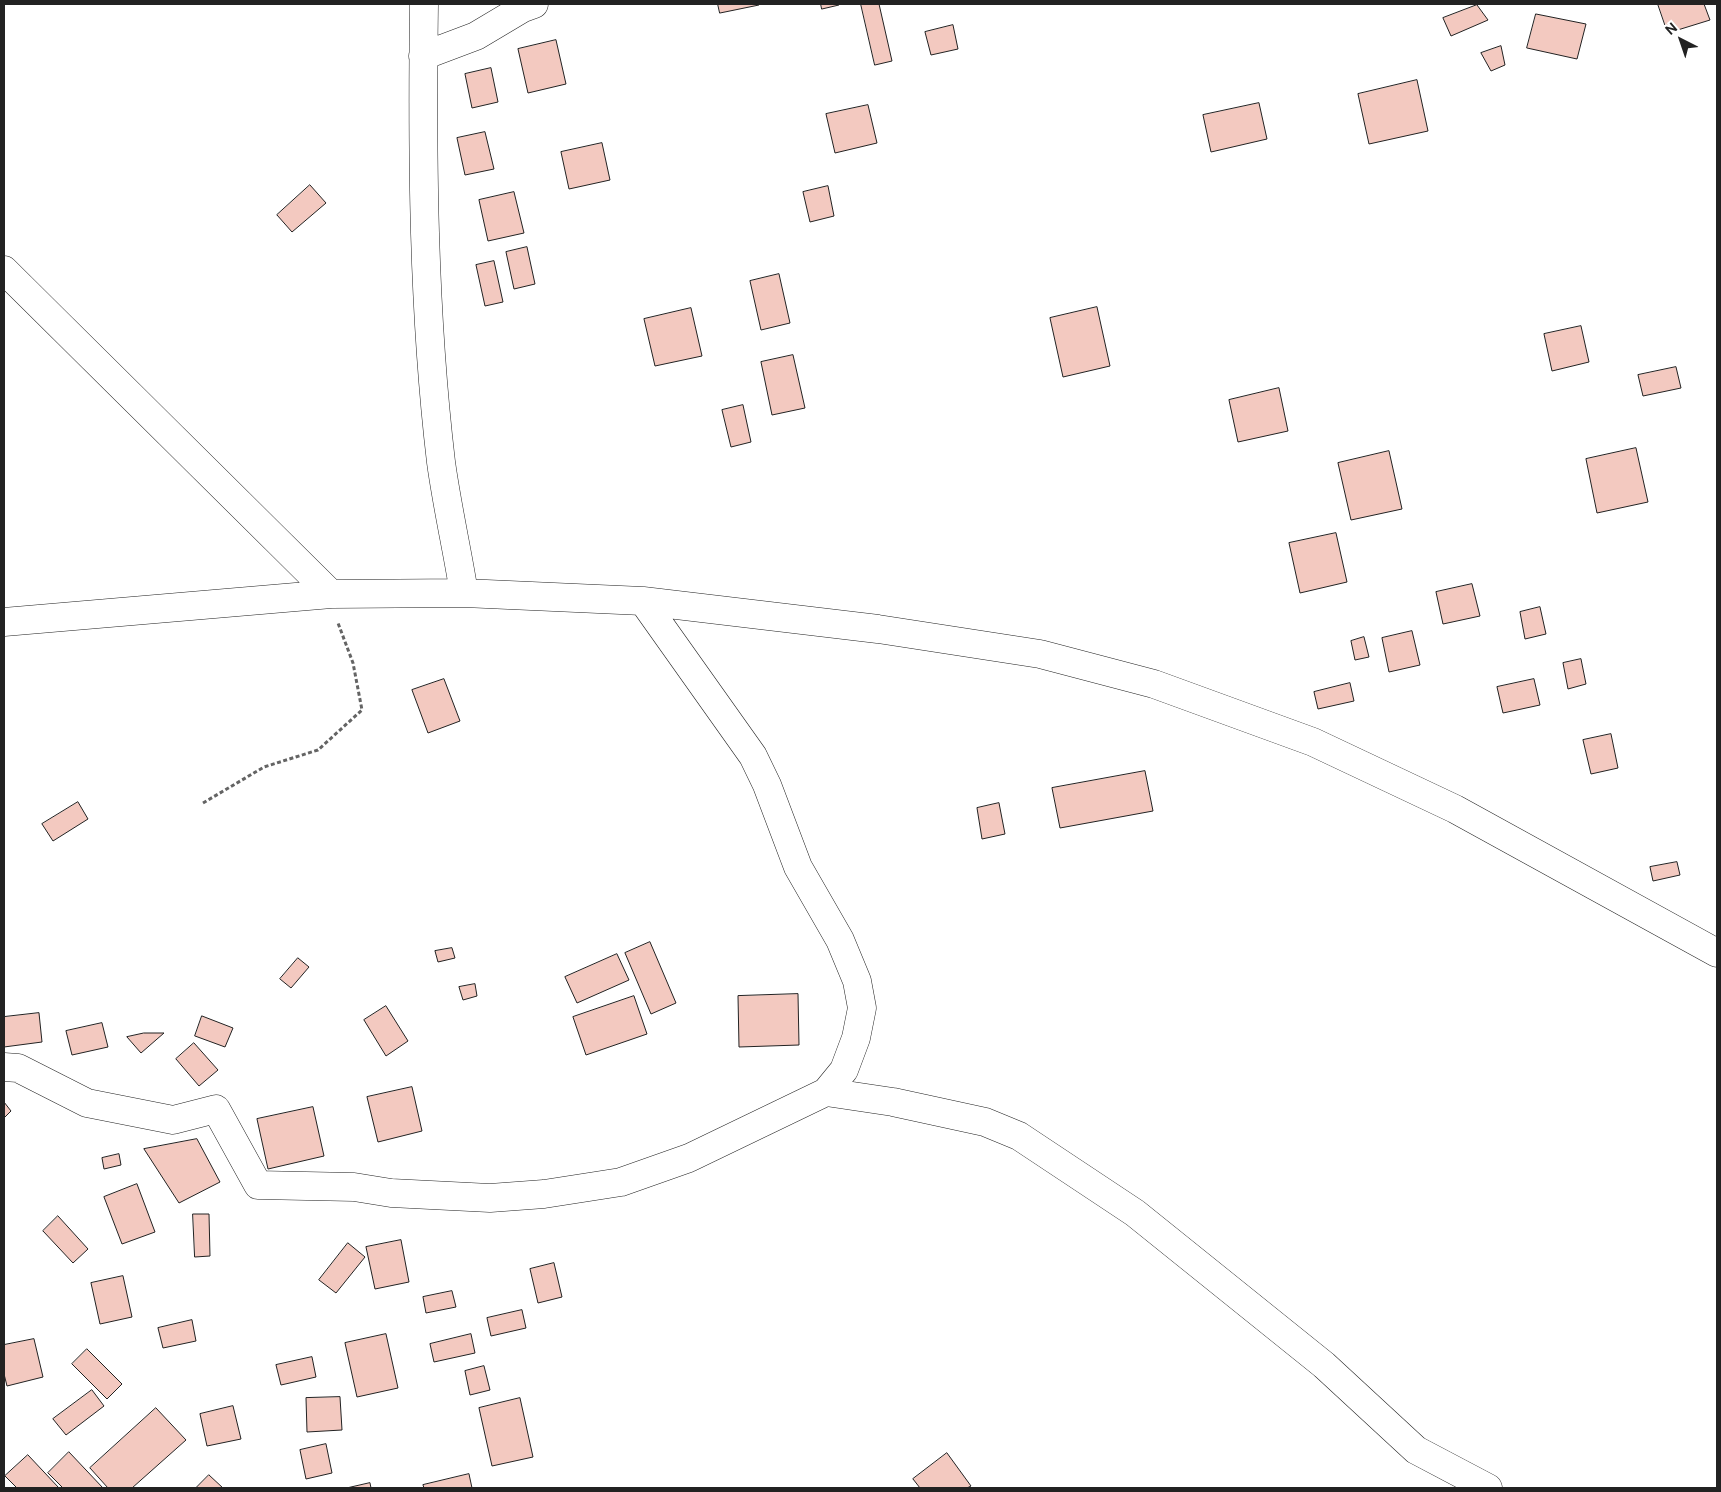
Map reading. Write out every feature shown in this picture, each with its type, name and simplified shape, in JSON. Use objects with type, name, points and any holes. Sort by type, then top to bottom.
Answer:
[{"type":"street","points":[[424,4],[423,56],[428,305],[442,463],[464,593]]},
{"type":"street","points":[[423,56],[476,36],[522,8],[534,4]]},
{"type":"street","points":[[4,270],[331,594]]},
{"type":"street","points":[[4,622],[331,594],[464,593],[643,601],[878,629],[1040,654],[1154,684],[1312,742],[1455,809],[1717,953]]},
{"type":"street","points":[[4,1067],[18,1068],[87,1103],[172,1120],[216,1109],[258,1186],[354,1188],[391,1193],[480,1198],[544,1194],[622,1182],[690,1158],[826,1092],[844,1070],[856,1038],[862,1008],[857,981],[840,940],[798,867],[767,784],[753,756],[643,601]]},
{"type":"street","points":[[826,1092],[893,1102],[985,1122],[1019,1136],[1135,1213],[1324,1365],[1416,1450],[1488,1488]]},
{"type":"path","points":[[203,803],[264,767],[318,750],[362,710],[353,663],[328,598],[331,594]]},
{"type":"building","points":[[718,4],[759,4],[759,5],[720,13]]},
{"type":"building","points":[[821,4],[839,4],[839,5],[822,9]]},
{"type":"building","points":[[861,4],[879,4],[892,61],[875,65]]},
{"type":"building","points":[[1658,4],[1704,4],[1710,20],[1668,33]]},
{"type":"building","points":[[1477,5],[1488,20],[1451,36],[1443,18]]},
{"type":"building","points":[[1536,14],[1586,24],[1577,59],[1527,48]]},
{"type":"building","points":[[953,25],[958,49],[931,55],[925,32]]},
{"type":"building","points":[[556,40],[566,84],[528,93],[518,49]]},
{"type":"building","points":[[1501,46],[1505,65],[1491,71],[1481,53]]},
{"type":"building","points":[[491,68],[498,102],[472,108],[465,74]]},
{"type":"building","points":[[1417,80],[1428,131],[1369,144],[1358,94]]},
{"type":"building","points":[[1259,103],[1267,139],[1211,152],[1203,115]]},
{"type":"building","points":[[868,105],[877,143],[835,153],[826,114]]},
{"type":"building","points":[[485,132],[494,169],[465,175],[457,138]]},
{"type":"building","points":[[602,143],[610,180],[569,189],[561,152]]},
{"type":"building","points":[[310,185],[326,203],[292,232],[277,215]]},
{"type":"building","points":[[828,186],[834,216],[810,222],[803,192]]},
{"type":"building","points":[[514,192],[524,233],[488,241],[479,200]]},
{"type":"building","points":[[527,247],[535,284],[514,289],[506,252]]},
{"type":"building","points":[[494,261],[503,302],[485,306],[476,265]]},
{"type":"building","points":[[779,274],[790,323],[761,330],[750,281]]},
{"type":"building","points":[[1097,307],[1110,366],[1063,377],[1050,318]]},
{"type":"building","points":[[691,308],[702,356],[655,366],[644,319]]},
{"type":"building","points":[[1581,326],[1589,362],[1552,371],[1544,334]]},
{"type":"building","points":[[793,355],[805,408],[772,415],[761,362]]},
{"type":"building","points":[[1676,367],[1681,388],[1643,396],[1638,375]]},
{"type":"building","points":[[1279,388],[1288,431],[1238,442],[1229,400]]},
{"type":"building","points":[[743,405],[751,442],[731,447],[722,410]]},
{"type":"building","points":[[1636,448],[1648,502],[1597,513],[1586,459]]},
{"type":"building","points":[[1389,451],[1402,509],[1351,520],[1338,463]]},
{"type":"building","points":[[1336,533],[1347,582],[1300,593],[1289,543]]},
{"type":"building","points":[[1472,584],[1480,616],[1443,624],[1436,592]]},
{"type":"building","points":[[1540,607],[1546,634],[1525,639],[1520,612]]},
{"type":"building","points":[[1412,631],[1420,665],[1389,672],[1382,638]]},
{"type":"building","points":[[1364,637],[1369,657],[1355,660],[1351,641]]},
{"type":"building","points":[[1581,659],[1586,684],[1568,689],[1563,663]]},
{"type":"building","points":[[444,679],[460,721],[428,733],[412,690]]},
{"type":"building","points":[[1534,679],[1540,705],[1503,713],[1497,687]]},
{"type":"building","points":[[1350,683],[1354,701],[1318,709],[1314,692]]},
{"type":"building","points":[[1611,734],[1618,768],[1591,774],[1583,740]]},
{"type":"building","points":[[1145,771],[1153,811],[1060,828],[1052,788]]},
{"type":"building","points":[[78,802],[88,819],[53,841],[42,824]]},
{"type":"building","points":[[999,803],[1005,834],[982,839],[977,808]]},
{"type":"building","points":[[1677,862],[1680,875],[1653,881],[1650,867]]},
{"type":"building","points":[[650,942],[676,1003],[651,1014],[625,953]]},
{"type":"building","points":[[452,948],[455,958],[438,962],[435,951]]},
{"type":"building","points":[[617,954],[629,980],[577,1003],[565,977]]},
{"type":"building","points":[[298,958],[309,967],[291,988],[280,979]]},
{"type":"building","points":[[475,984],[477,996],[463,1000],[459,987]]},
{"type":"building","points":[[798,994],[799,1045],[739,1047],[738,996]]},
{"type":"building","points":[[634,996],[647,1034],[586,1055],[573,1017]]},
{"type":"building","points":[[386,1006],[408,1041],[386,1056],[364,1020]]},
{"type":"building","points":[[39,1013],[42,1042],[4,1047],[4,1017]]},
{"type":"building","points":[[202,1016],[233,1028],[225,1047],[195,1036]]},
{"type":"building","points":[[102,1023],[108,1047],[72,1055],[66,1031]]},
{"type":"building","points":[[144,1033],[164,1033],[141,1053],[127,1037]]},
{"type":"building","points":[[194,1043],[218,1070],[199,1086],[176,1059]]},
{"type":"building","points":[[412,1087],[422,1131],[378,1142],[367,1097]]},
{"type":"building","points":[[4,1102],[11,1111],[4,1118]]},
{"type":"building","points":[[313,1107],[324,1156],[268,1169],[257,1119]]},
{"type":"building","points":[[197,1139],[220,1182],[179,1203],[144,1149]]},
{"type":"building","points":[[119,1154],[121,1165],[104,1169],[102,1158]]},
{"type":"building","points":[[137,1184],[155,1232],[122,1244],[104,1197]]},
{"type":"building","points":[[193,1214],[209,1214],[210,1256],[195,1257]]},
{"type":"building","points":[[58,1216],[88,1249],[73,1263],[43,1231]]},
{"type":"building","points":[[401,1240],[409,1282],[375,1289],[366,1247]]},
{"type":"building","points":[[348,1243],[365,1257],[336,1293],[319,1280]]},
{"type":"building","points":[[554,1263],[562,1297],[538,1303],[530,1269]]},
{"type":"building","points":[[123,1276],[132,1317],[100,1324],[91,1283]]},
{"type":"building","points":[[452,1291],[456,1307],[426,1313],[423,1297]]},
{"type":"building","points":[[522,1310],[526,1328],[491,1336],[487,1318]]},
{"type":"building","points":[[192,1320],[196,1341],[163,1348],[158,1328]]},
{"type":"building","points":[[386,1334],[398,1388],[357,1397],[345,1343]]},
{"type":"building","points":[[471,1334],[475,1353],[434,1362],[430,1344]]},
{"type":"building","points":[[34,1339],[43,1377],[7,1386],[4,1374],[4,1345]]},
{"type":"building","points":[[87,1349],[122,1384],[107,1399],[72,1364]]},
{"type":"building","points":[[312,1357],[316,1377],[281,1385],[276,1365]]},
{"type":"building","points":[[484,1366],[490,1390],[470,1395],[465,1371]]},
{"type":"building","points":[[92,1390],[104,1406],[66,1435],[53,1419]]},
{"type":"building","points":[[340,1397],[342,1430],[307,1432],[306,1398]]},
{"type":"building","points":[[520,1398],[533,1457],[492,1466],[479,1408]]},
{"type":"building","points":[[233,1406],[241,1439],[207,1446],[200,1414]]},
{"type":"building","points":[[156,1408],[186,1440],[132,1488],[108,1488],[90,1468]]},
{"type":"building","points":[[326,1444],[332,1473],[306,1479],[300,1450]]},
{"type":"building","points":[[69,1452],[103,1488],[63,1488],[48,1473]]},
{"type":"building","points":[[947,1453],[971,1486],[967,1488],[920,1488],[913,1479]]},
{"type":"building","points":[[28,1455],[59,1488],[17,1488],[5,1476]]},
{"type":"building","points":[[469,1474],[472,1488],[424,1488],[423,1485]]},
{"type":"building","points":[[209,1475],[223,1488],[196,1488]]},
{"type":"building","points":[[370,1483],[371,1488],[347,1488]]}]
